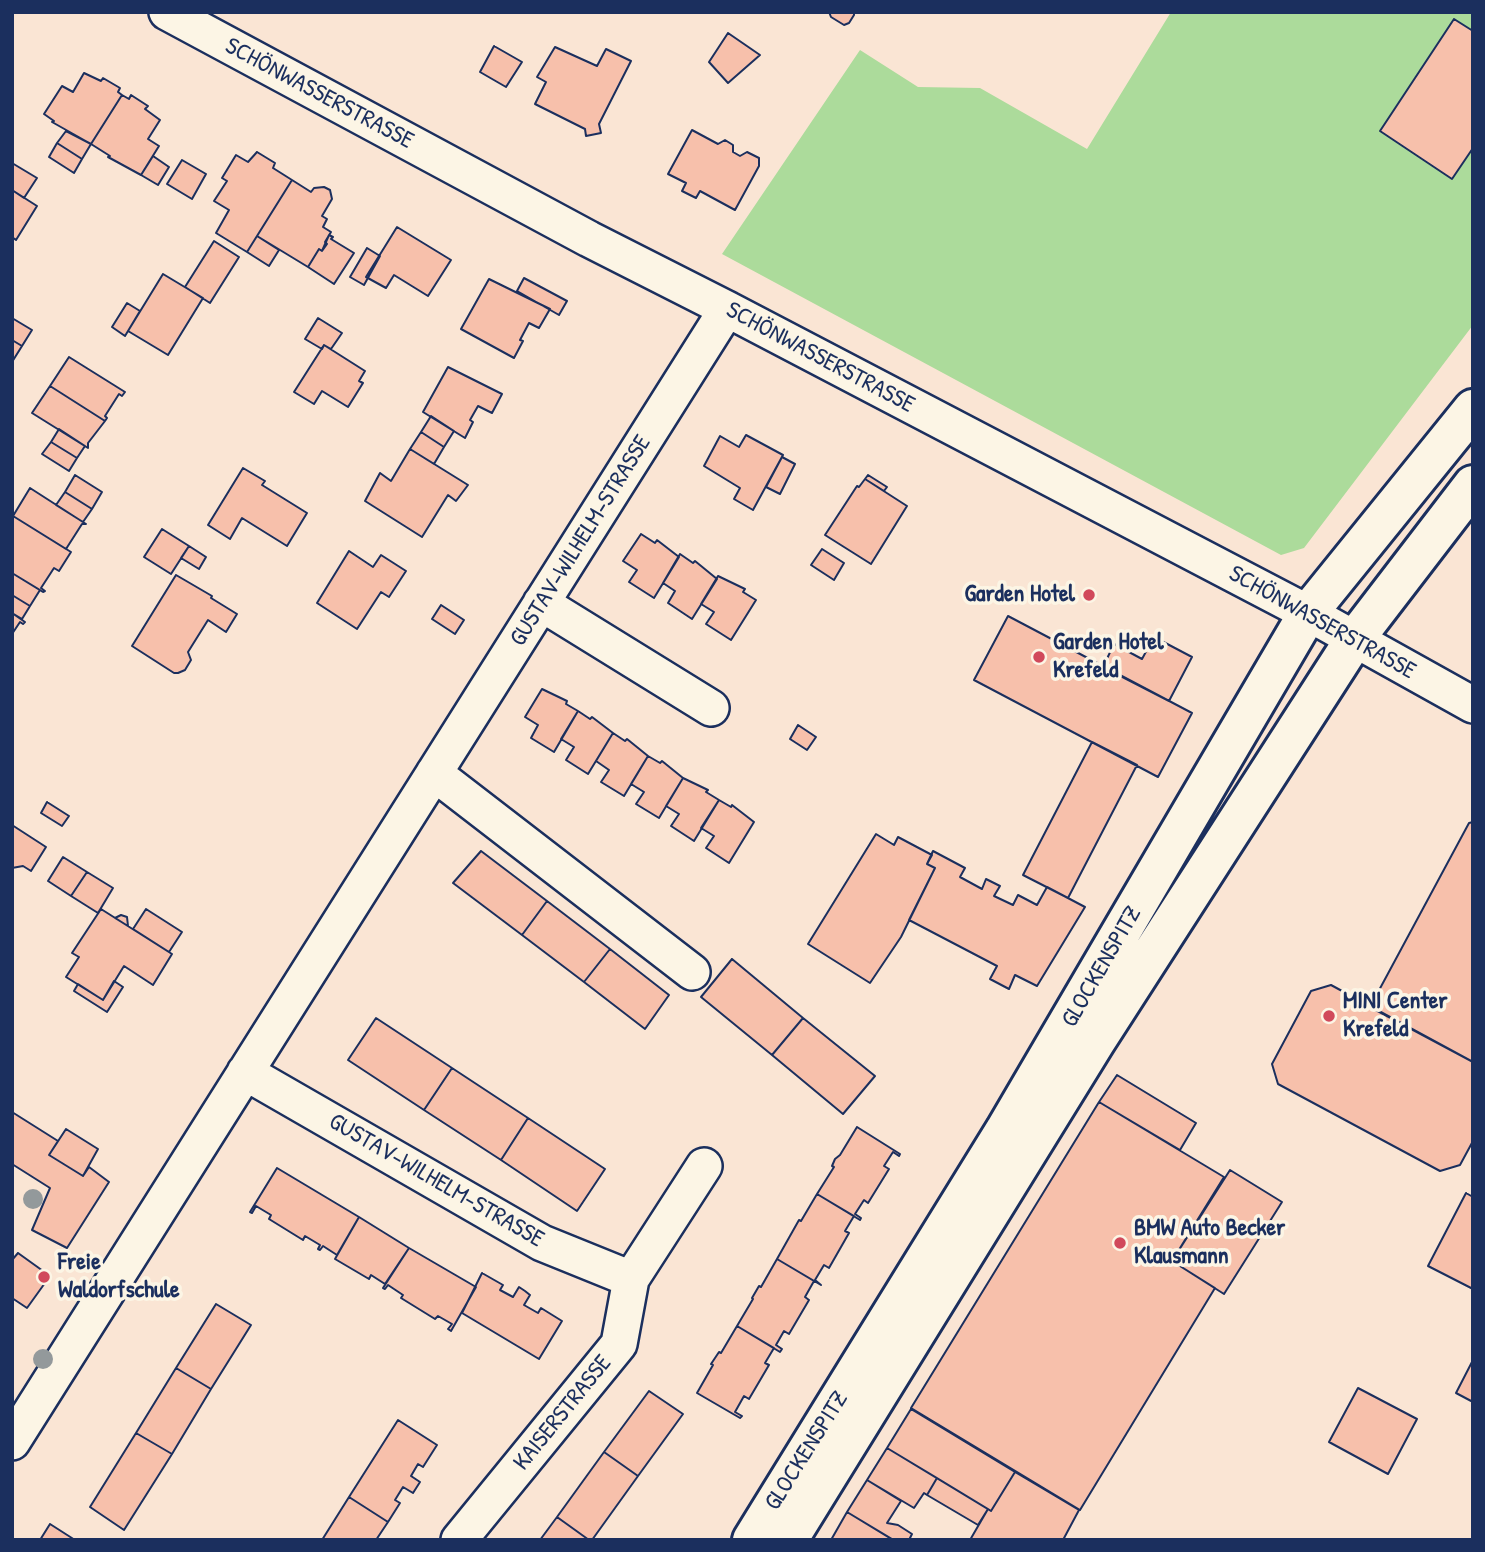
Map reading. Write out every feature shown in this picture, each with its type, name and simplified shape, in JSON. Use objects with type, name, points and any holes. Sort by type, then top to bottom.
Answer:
[{"type":"main road","name":"GLOCKENSPITZ","points":[[751,1540],[1005,1130],[1308,613],[1473,409]]},
{"type":"main road","name":"GLOCKENSPITZ","points":[[788,1540],[1110,1018],[1353,640],[1473,485]]},
{"type":"street","name":"SCHÖNWASSERSTRASSE","points":[[167,12],[578,233],[1308,613],[1473,705]]},
{"type":"street","name":"GUSTAV-WILHELM-STRASSE","points":[[12,1442],[727,309]]},
{"type":"street","points":[[541,603],[711,708]]},
{"type":"street","points":[[434,773],[692,972]]},
{"type":"street","name":"GUSTAV-WILHELM-STRASSE","points":[[245,1072],[542,1242],[631,1279]]},
{"type":"street","name":"KAISERSTRASSE","points":[[459,1540],[619,1344],[631,1279],[704,1166]]},
{"type":"green space","points":[[1171,12],[1473,12],[1473,31],[1454,19],[1380,131],[1473,148],[1473,325],[1304,548],[1281,555],[722,254],[860,50],[918,87],[980,88],[1087,149]]},
{"type":"building","points":[[829,12],[854,12],[854,15],[849,23],[844,25],[831,17]]},
{"type":"building","points":[[1454,19],[1473,31],[1473,148],[1452,179],[1380,131]]},
{"type":"building","points":[[728,33],[760,55],[728,83],[709,62]]},
{"type":"building","points":[[494,46],[522,62],[506,87],[480,72]]},
{"type":"building","points":[[555,47],[597,66],[606,49],[631,61],[599,124],[601,133],[586,136],[585,129],[535,104],[546,82],[537,77]]},
{"type":"building","points":[[84,73],[101,81],[103,78],[120,88],[118,92],[122,95],[91,144],[52,122],[54,121],[44,114],[62,86],[73,92]]},
{"type":"building","points":[[122,95],[129,99],[131,95],[148,106],[145,109],[160,120],[148,139],[159,146],[141,175],[91,144]]},
{"type":"building","points":[[692,130],[718,144],[725,140],[733,145],[733,152],[740,156],[747,152],[759,158],[759,166],[735,210],[700,191],[696,198],[682,191],[686,183],[668,174]]},
{"type":"building","points":[[66,131],[91,144],[82,159],[57,143]]},
{"type":"building","points":[[57,143],[82,159],[74,173],[49,157]]},
{"type":"building","points":[[257,152],[275,163],[273,168],[292,180],[247,252],[216,233],[229,210],[214,201],[227,181],[222,178],[236,155],[248,162]]},
{"type":"building","points":[[153,156],[169,167],[158,185],[141,175]]},
{"type":"building","points":[[182,160],[206,174],[192,199],[167,184]]},
{"type":"building","points":[[12,163],[37,178],[24,198],[12,190]]},
{"type":"building","points":[[292,180],[311,192],[314,188],[324,187],[330,190],[332,199],[322,216],[327,219],[323,227],[331,232],[325,242],[327,244],[322,251],[319,249],[308,267],[257,236]]},
{"type":"building","points":[[12,190],[37,206],[16,240],[12,237]]},
{"type":"building","points":[[397,227],[451,260],[428,296],[394,275],[386,288],[366,277]]},
{"type":"building","points":[[329,235],[354,253],[334,284],[308,267],[319,249],[322,251]]},
{"type":"building","points":[[257,236],[279,250],[269,266],[247,252]]},
{"type":"building","points":[[214,241],[239,257],[210,303],[185,287]]},
{"type":"building","points":[[367,248],[380,256],[364,285],[350,277]]},
{"type":"building","points":[[163,274],[203,298],[168,355],[128,331]]},
{"type":"building","points":[[524,278],[567,301],[559,315],[517,291]]},
{"type":"building","points":[[489,279],[550,309],[539,328],[529,323],[514,358],[461,329]]},
{"type":"building","points":[[127,303],[140,311],[125,336],[112,327]]},
{"type":"building","points":[[12,318],[32,330],[22,346],[12,340]]},
{"type":"building","points":[[318,318],[342,333],[331,349],[324,345],[322,349],[305,339]]},
{"type":"building","points":[[12,340],[22,346],[12,362]]},
{"type":"building","points":[[324,345],[365,371],[359,381],[363,383],[348,407],[322,391],[314,404],[294,392]]},
{"type":"building","points":[[69,357],[125,392],[122,396],[119,394],[105,416],[105,421],[50,386]]},
{"type":"building","points":[[448,367],[502,394],[492,413],[478,406],[470,420],[473,422],[465,438],[423,412]]},
{"type":"building","points":[[50,386],[105,421],[88,443],[88,448],[32,413]]},
{"type":"building","points":[[431,416],[454,431],[444,447],[421,432]]},
{"type":"building","points":[[59,429],[85,446],[77,458],[51,442]]},
{"type":"building","points":[[421,432],[444,447],[434,464],[410,449]]},
{"type":"building","points":[[746,435],[783,455],[753,510],[734,499],[740,488],[704,466],[720,436],[739,447]]},
{"type":"building","points":[[51,442],[77,458],[69,471],[42,454]]},
{"type":"building","points":[[410,449],[468,485],[456,501],[448,495],[422,537],[365,501],[380,473],[391,481]]},
{"type":"building","points":[[782,457],[795,464],[780,494],[766,487]]},
{"type":"building","points":[[243,468],[265,481],[262,485],[307,513],[287,546],[242,518],[230,539],[208,525]]},
{"type":"building","points":[[75,475],[102,492],[92,509],[65,492]]},
{"type":"building","points":[[868,475],[887,487],[884,491],[865,479]]},
{"type":"building","points":[[865,479],[907,506],[871,564],[825,535],[857,486]]},
{"type":"building","points":[[30,488],[86,524],[82,524],[66,549],[13,516]]},
{"type":"building","points":[[65,492],[92,509],[83,522],[56,505]]},
{"type":"building","points":[[13,516],[71,552],[59,571],[54,568],[41,588],[45,591],[43,592],[12,573]]},
{"type":"building","points":[[162,529],[189,546],[171,574],[144,557]]},
{"type":"building","points":[[641,534],[655,543],[657,540],[679,557],[654,598],[629,582],[637,570],[623,561]]},
{"type":"building","points":[[189,546],[206,557],[199,569],[181,558]]},
{"type":"building","points":[[822,549],[844,563],[834,580],[811,565]]},
{"type":"building","points":[[349,551],[373,567],[381,555],[406,571],[389,597],[381,592],[357,629],[317,603]]},
{"type":"building","points":[[680,554],[693,563],[695,561],[717,579],[692,619],[668,603],[675,591],[663,583]]},
{"type":"building","points":[[12,573],[40,590],[30,606],[12,595]]},
{"type":"building","points":[[176,575],[237,614],[226,632],[208,620],[188,652],[191,660],[185,670],[174,673],[132,646]]},
{"type":"building","points":[[718,576],[745,589],[743,592],[756,600],[731,640],[706,624],[714,612],[701,604]]},
{"type":"building","points":[[12,595],[30,606],[22,619],[12,613]]},
{"type":"building","points":[[441,605],[464,620],[455,634],[432,619]]},
{"type":"building","points":[[12,613],[25,622],[20,622],[12,634]]},
{"type":"building","points":[[1008,616],[1192,713],[1158,777],[974,680]]},
{"type":"building","points":[[1154,637],[1192,657],[1169,701],[1103,667],[1114,644],[1142,659]]},
{"type":"building","points":[[542,689],[567,701],[566,704],[578,711],[554,752],[531,738],[538,725],[525,717]]},
{"type":"building","points":[[578,711],[590,719],[592,717],[613,733],[588,774],[566,760],[574,747],[561,739]]},
{"type":"building","points":[[798,725],[816,737],[807,750],[790,739]]},
{"type":"building","points":[[613,733],[625,741],[627,739],[648,756],[624,796],[601,782],[609,770],[596,761]]},
{"type":"building","points":[[1092,742],[1137,765],[1068,898],[1023,875]]},
{"type":"building","points":[[648,756],[660,763],[662,761],[683,778],[659,818],[636,804],[644,792],[631,784]]},
{"type":"building","points":[[683,778],[708,790],[706,792],[719,800],[694,841],[671,826],[679,814],[666,806]]},
{"type":"building","points":[[719,800],[731,807],[732,805],[754,822],[729,863],[706,848],[714,836],[701,828]]},
{"type":"building","points":[[47,802],[69,816],[62,826],[41,813]]},
{"type":"building","points":[[1473,822],[1473,1062],[1370,1007],[1469,823]]},
{"type":"building","points":[[12,825],[46,847],[31,871],[23,866],[12,868]]},
{"type":"building","points":[[876,834],[894,845],[898,837],[932,855],[927,864],[935,868],[901,937],[870,983],[808,944]]},
{"type":"building","points":[[481,851],[547,901],[522,935],[453,883]]},
{"type":"building","points":[[933,851],[965,868],[960,877],[982,889],[986,879],[1000,886],[994,896],[1013,905],[1018,895],[1037,905],[1047,887],[1085,907],[1037,986],[1015,975],[1009,989],[990,979],[997,966],[909,920],[935,868],[927,864]]},
{"type":"building","points":[[63,857],[87,872],[71,896],[48,881]]},
{"type":"building","points":[[87,872],[113,888],[98,913],[71,896]]},
{"type":"building","points":[[547,901],[610,949],[584,982],[522,935]]},
{"type":"building","points":[[101,909],[172,954],[153,985],[124,966],[103,1000],[66,977],[79,957],[72,953]]},
{"type":"building","points":[[146,909],[182,932],[169,952],[133,929]]},
{"type":"building","points":[[121,915],[127,917],[128,926],[115,918]]},
{"type":"building","points":[[610,949],[669,995],[645,1029],[584,982]]},
{"type":"building","points":[[732,959],[803,1018],[772,1055],[701,997]]},
{"type":"building","points":[[114,981],[123,987],[107,1012],[74,991],[78,984],[103,1000]]},
{"type":"building","points":[[1331,985],[1473,1062],[1473,1141],[1460,1165],[1440,1171],[1278,1084],[1272,1064],[1311,991]]},
{"type":"building","points":[[376,1018],[452,1068],[424,1110],[348,1060]]},
{"type":"building","points":[[803,1018],[875,1076],[843,1114],[772,1055]]},
{"type":"building","points":[[452,1068],[528,1118],[501,1160],[424,1110]]},
{"type":"building","points":[[1117,1075],[1196,1123],[1180,1150],[1099,1102]]},
{"type":"building","points":[[1099,1102],[1224,1177],[1172,1261],[1215,1288],[1080,1510],[911,1408]]},
{"type":"building","points":[[12,1112],[58,1141],[49,1155],[83,1176],[89,1167],[109,1182],[67,1248],[32,1230],[50,1188],[12,1164]]},
{"type":"building","points":[[528,1118],[605,1169],[577,1211],[501,1160]]},
{"type":"building","points":[[857,1127],[900,1154],[899,1156],[893,1152],[884,1166],[889,1169],[868,1203],[864,1200],[855,1214],[860,1220],[817,1194],[834,1167],[832,1166],[835,1159]]},
{"type":"building","points":[[66,1129],[98,1149],[83,1176],[49,1155]]},
{"type":"building","points":[[277,1168],[359,1217],[337,1255],[323,1246],[318,1249],[320,1245],[305,1236],[303,1240],[269,1219],[271,1215],[256,1206],[252,1213],[250,1212]]},
{"type":"building","points":[[1230,1170],[1282,1202],[1224,1294],[1172,1261]]},
{"type":"building","points":[[1466,1193],[1473,1197],[1473,1289],[1428,1266]]},
{"type":"building","points":[[817,1194],[854,1216],[845,1231],[849,1233],[829,1268],[824,1265],[815,1280],[821,1285],[777,1259]]},
{"type":"building","points":[[359,1217],[409,1248],[385,1284],[371,1275],[369,1279],[335,1259]]},
{"type":"building","points":[[409,1248],[476,1287],[451,1331],[448,1329],[452,1324],[438,1316],[435,1319],[401,1298],[403,1295],[388,1285],[383,1288]]},
{"type":"building","points":[[18,1253],[50,1276],[27,1308],[12,1298],[12,1260]]},
{"type":"building","points":[[777,1259],[814,1281],[805,1297],[809,1300],[789,1334],[784,1331],[776,1345],[782,1349],[780,1352],[737,1326]]},
{"type":"building","points":[[482,1273],[503,1285],[500,1290],[513,1297],[519,1287],[530,1295],[524,1305],[538,1313],[541,1308],[562,1321],[539,1359],[462,1313]]},
{"type":"building","points":[[216,1304],[251,1325],[211,1389],[176,1368]]},
{"type":"building","points":[[737,1326],[774,1348],[765,1363],[769,1365],[749,1399],[744,1396],[735,1412],[742,1416],[740,1418],[697,1393],[713,1365],[711,1364]]},
{"type":"building","points":[[1473,1360],[1473,1402],[1456,1393]]},
{"type":"building","points":[[176,1368],[211,1389],[172,1454],[136,1433]]},
{"type":"building","points":[[1358,1388],[1417,1419],[1388,1474],[1329,1442]]},
{"type":"building","points":[[649,1391],[683,1414],[638,1476],[604,1452]]},
{"type":"building","points":[[911,1409],[1015,1472],[991,1511],[887,1448]]},
{"type":"building","points":[[398,1420],[437,1445],[423,1467],[418,1464],[411,1476],[420,1482],[413,1493],[403,1487],[395,1500],[400,1503],[388,1522],[349,1497]]},
{"type":"building","points":[[136,1433],[172,1454],[124,1530],[90,1507]]},
{"type":"building","points":[[887,1448],[937,1478],[927,1495],[924,1493],[914,1508],[867,1480]]},
{"type":"building","points":[[604,1452],[638,1476],[592,1540],[589,1540],[557,1517]]},
{"type":"building","points":[[1015,1472],[1079,1510],[1063,1540],[970,1540]]},
{"type":"building","points":[[937,1478],[988,1509],[978,1525],[927,1495]]},
{"type":"building","points":[[867,1480],[901,1501],[887,1523],[898,1525],[912,1534],[909,1540],[893,1540],[847,1512]]},
{"type":"building","points":[[349,1497],[388,1522],[376,1540],[322,1540]]},
{"type":"building","points":[[847,1512],[892,1539],[831,1540]]},
{"type":"building","points":[[557,1517],[589,1540],[540,1540]]},
{"type":"building","points":[[50,1524],[75,1540],[40,1540]]},
{"type":"place","name":"Garden Hotel","points":[[1089,595]]},
{"type":"place","name":"Garden Hotel Krefeld","points":[[1039,657]]},
{"type":"place","name":"MINI Center Krefeld","points":[[1329,1016]]},
{"type":"place","name":"BMW Auto Becker Klausmann","points":[[1120,1243]]},
{"type":"place","name":"Freie Waldorfschule","points":[[44,1277]]}]
